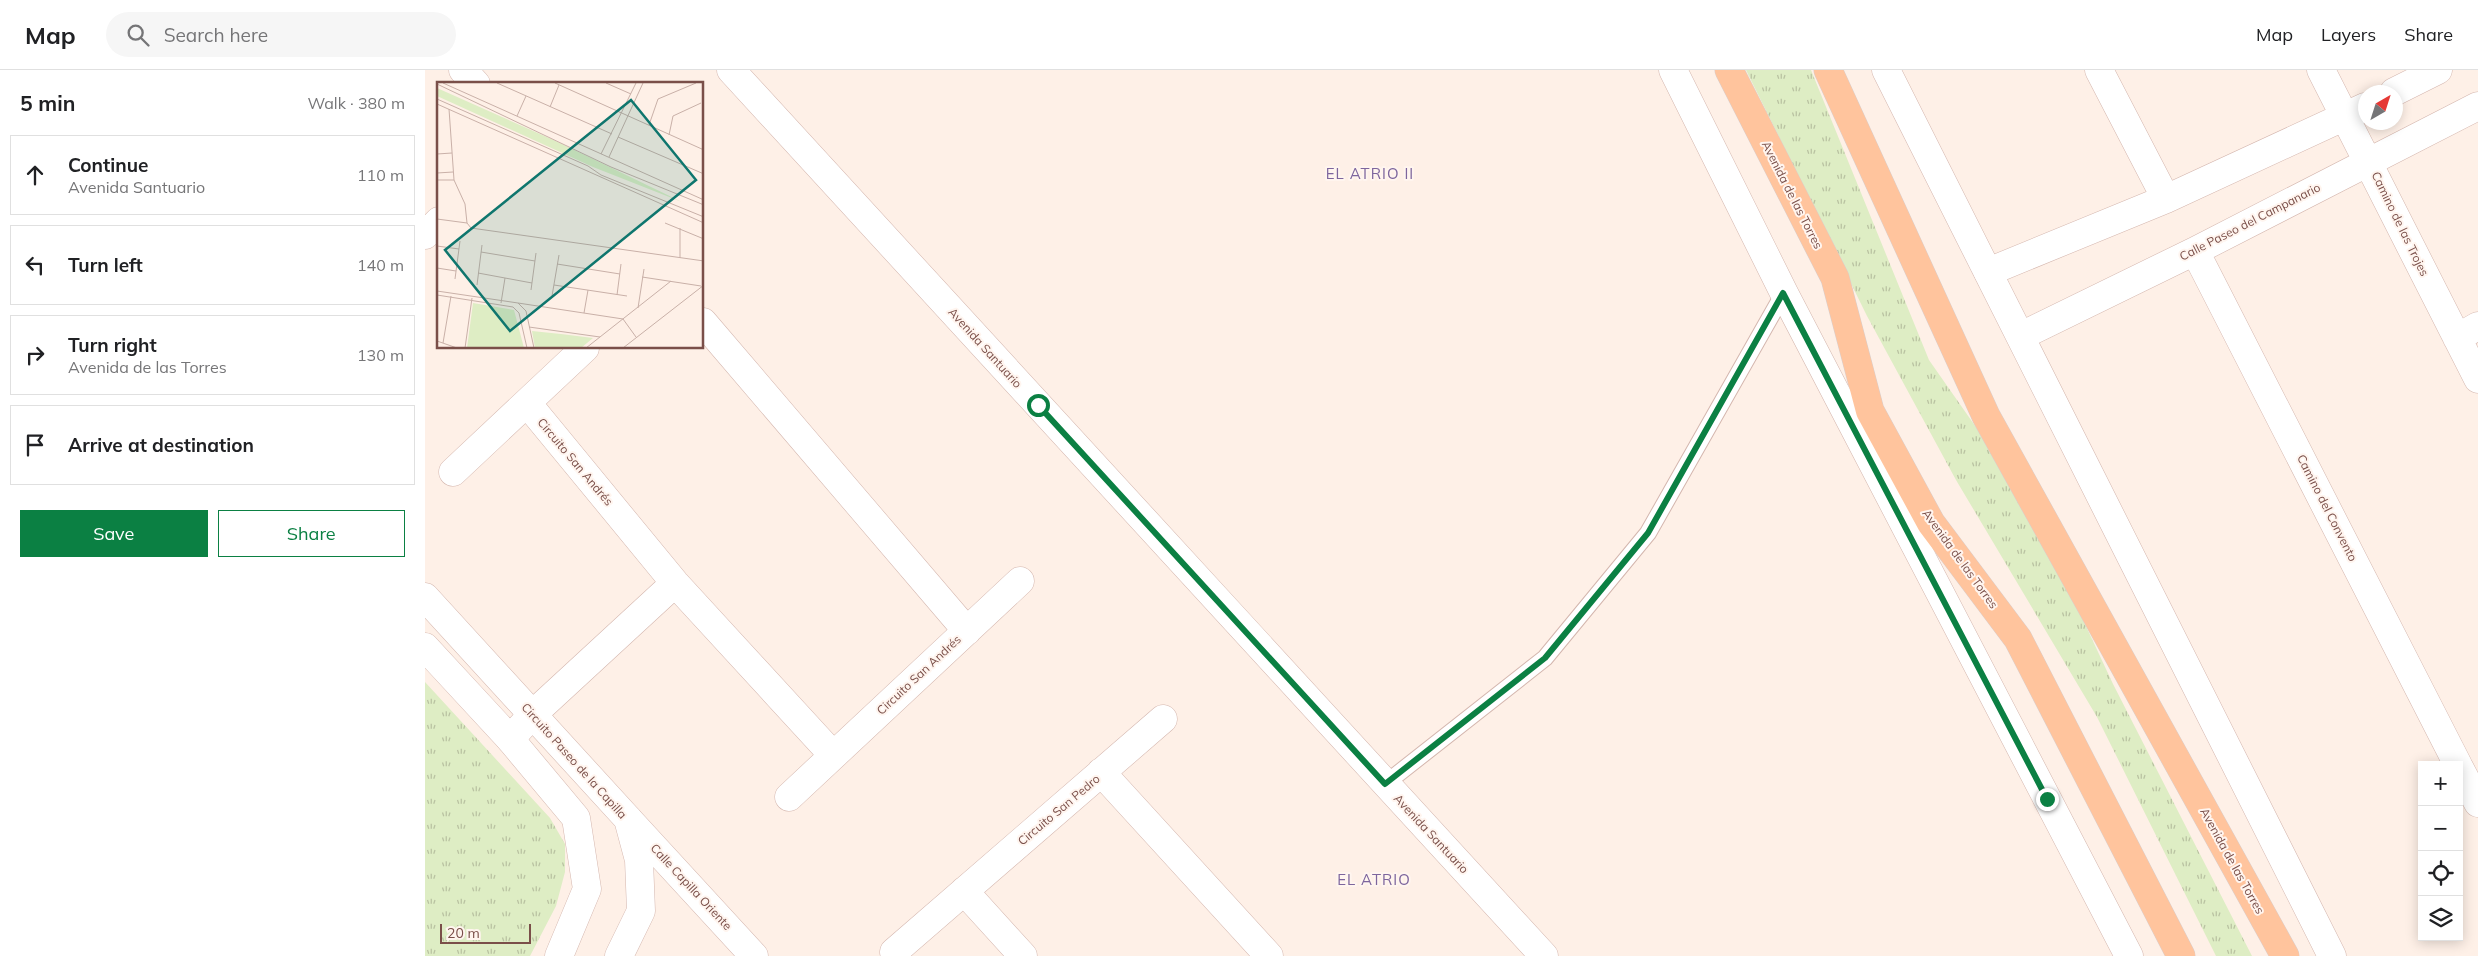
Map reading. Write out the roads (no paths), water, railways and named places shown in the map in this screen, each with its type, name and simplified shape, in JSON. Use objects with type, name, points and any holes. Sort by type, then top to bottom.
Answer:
[{"type":"main road","name":"Avenida de las Torres","points":[[1729,70],[1835,278],[1870,411],[1931,523],[2018,639],[2181,956]]},
{"type":"main road","name":"Avenida de las Torres","points":[[1828,70],[1986,416],[2285,956]]},
{"type":"street","points":[[463,70],[474,82]]},
{"type":"street","name":"Avenida Santuario","points":[[731,70],[1544,956]]},
{"type":"street","name":"Avenida de las Torres","points":[[1673,70],[1783,293],[2129,956]]},
{"type":"street","points":[[1887,70],[2332,956]]},
{"type":"street","points":[[2099,70],[2166,199]]},
{"type":"street","name":"Camino de las Trojes","points":[[2321,70],[2355,113],[2369,160],[2468,332],[2478,379]]},
{"type":"street","points":[[2403,88],[2438,70]]},
{"type":"street","name":"Calle Paseo del Campanario","points":[[2021,336],[2195,251],[2369,160],[2478,106]]},
{"type":"street","points":[[1988,272],[2166,199],[2355,113]]},
{"type":"street","points":[[425,235],[437,223]]},
{"type":"street","name":"Camino del Convento","points":[[2195,251],[2456,761]]},
{"type":"street","name":"Circuito San Andrés","points":[[527,403],[675,583],[833,755],[967,631],[704,323]]},
{"type":"street","points":[[453,472],[584,349]]},
{"type":"street","points":[[967,631],[1020,581]]},
{"type":"street","points":[[509,739],[533,714],[675,583]]},
{"type":"street","name":"Circuito Paseo de la Capilla","points":[[425,598],[628,819],[639,860],[641,911],[619,956]]},
{"type":"street","points":[[425,647],[509,739],[575,818],[587,889],[559,956]]},
{"type":"street","points":[[1101,772],[1163,719]]},
{"type":"street","points":[[789,797],[833,755]]},
{"type":"street","name":"Circuito San Pedro","points":[[894,952],[1101,772],[1269,956]]},
{"type":"street","name":"Camino del Convento","points":[[2463,774],[2478,803]]},
{"type":"street","name":"Calle Capilla Oriente","points":[[628,819],[754,956]]},
{"type":"street","points":[[964,891],[1023,956]]},
{"type":"lane","points":[[1385,784],[1545,658],[1648,533],[1783,293]]},
{"type":"district","name":"EL ATRIO II","points":[[1370,174]]},
{"type":"district","name":"EL ATRIO","points":[[1374,880]]}]
